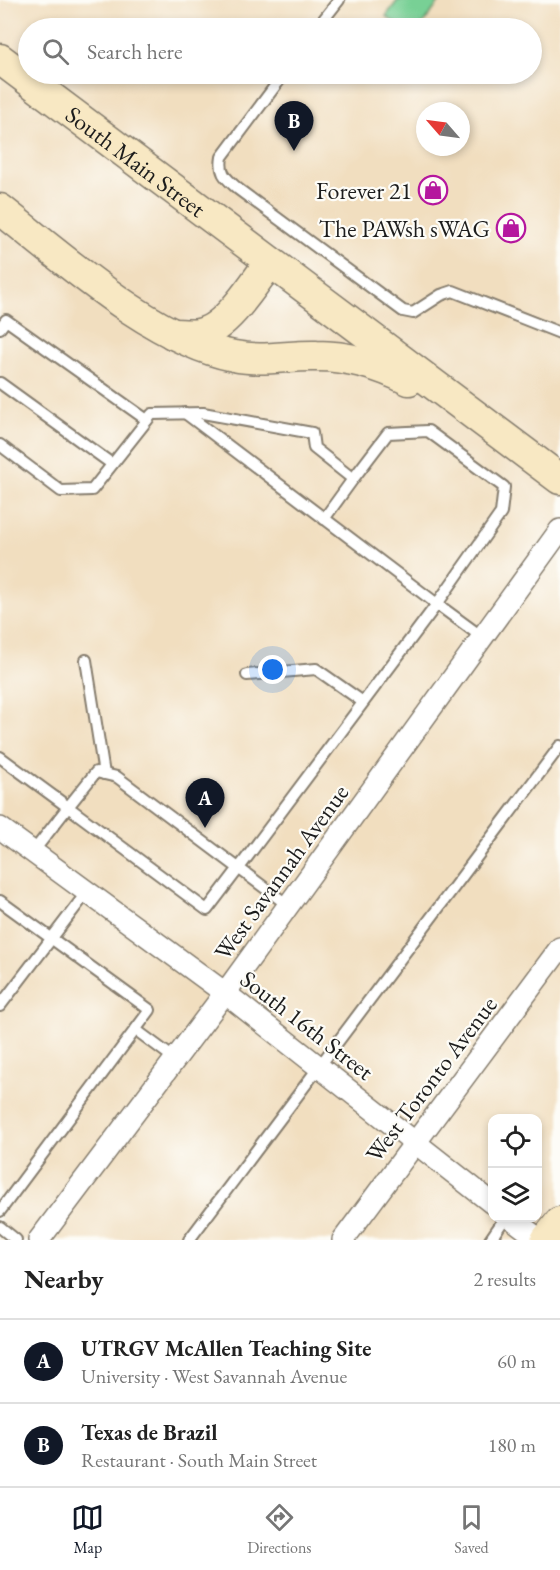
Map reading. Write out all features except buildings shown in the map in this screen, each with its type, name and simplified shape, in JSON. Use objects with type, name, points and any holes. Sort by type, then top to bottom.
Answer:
[{"type":"street","name":"South Main Street","points":[[0,59],[18,73]]},
{"type":"street","name":"South Main Street","points":[[33,84],[560,479]]},
{"type":"street","name":"South Main Street","points":[[0,209],[102,288],[173,334],[234,356],[273,359],[316,356],[350,357],[384,367],[465,408]]},
{"type":"street","points":[[173,334],[203,333],[221,322],[238,305],[270,262]]},
{"type":"street","name":"West Savannah Avenue","points":[[39,1240],[289,906],[560,530]]},
{"type":"street","name":"South 16th Street","points":[[0,828],[225,993],[488,1200]]},
{"type":"street","name":"West Toronto Avenue","points":[[343,1240],[560,948]]},
{"type":"street","points":[[517,1222],[540,1240]]},
{"type":"street","points":[[546,1240],[560,1222]]},
{"type":"lane","points":[[325,18],[339,0]]},
{"type":"lane","points":[[276,84],[222,156],[220,167],[232,183],[403,311],[412,313],[441,295],[453,291],[560,333]]},
{"type":"lane","points":[[0,328],[6,320],[147,420]]},
{"type":"lane","points":[[0,383],[112,464]]},
{"type":"lane","points":[[185,413],[482,637]]},
{"type":"lane","points":[[0,445],[61,491],[92,490],[152,414],[203,413],[312,434],[314,448],[353,479]]},
{"type":"lane","points":[[0,757],[207,910],[437,604],[501,513],[504,487],[428,430],[388,433],[324,519]]},
{"type":"lane","points":[[86,660],[104,774]]},
{"type":"lane","points":[[247,675],[316,669],[363,702]]},
{"type":"lane","points":[[189,1240],[560,746]]},
{"type":"lane","points":[[33,852],[96,772],[117,777],[289,906]]},
{"type":"lane","points":[[0,1006],[87,892]]},
{"type":"lane","points":[[0,901],[150,1010],[0,1211]]},
{"type":"lane","points":[[136,1030],[175,1059]]},
{"type":"lane","points":[[490,1240],[503,1222]]},
{"type":"lane","points":[[0,1227],[16,1240]]},
{"type":"green space","points":[[398,0],[441,0],[428,18],[389,18],[386,16]]},
{"type":"place","name":"Texas de Brazil","points":[[294,151]]},
{"type":"place","name":"Forever 21","points":[[433,190]]},
{"type":"place","name":"The PAWsh sWAG","points":[[511,228]]},
{"type":"place","name":"UTRGV McAllen Teaching Site","points":[[205,828]]}]
